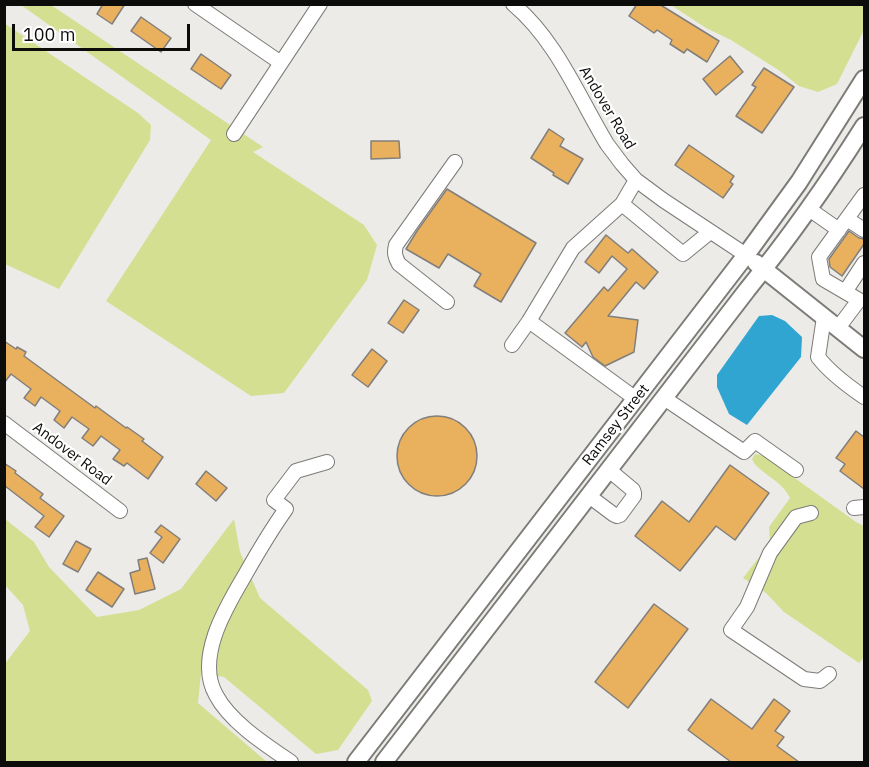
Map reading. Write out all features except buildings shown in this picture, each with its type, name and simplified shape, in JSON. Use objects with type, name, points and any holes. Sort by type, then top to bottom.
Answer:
[{"type":"main road","name":"Ramsey Street","points":[[356,762],[746,255],[799,182],[864,80]]},
{"type":"main road","name":"Ramsey Street","points":[[384,762],[764,269],[863,132]]},
{"type":"main road","points":[[746,255],[864,349]]},
{"type":"street","points":[[195,4],[281,63]]},
{"type":"street","points":[[234,134],[320,4]]},
{"type":"street","name":"Andover Road","points":[[513,4],[534,24],[550,45],[607,144],[636,180],[746,255]]},
{"type":"street","points":[[447,302],[399,264],[395,257],[395,250],[396,245],[455,162]]},
{"type":"street","points":[[512,345],[573,248],[622,204],[636,180]]},
{"type":"street","points":[[838,328],[859,300],[823,279],[819,257],[864,195]]},
{"type":"street","points":[[622,204],[683,254],[710,232]]},
{"type":"street","points":[[809,209],[838,231]]},
{"type":"street","points":[[847,219],[864,230]]},
{"type":"street","points":[[845,292],[864,263]]},
{"type":"street","points":[[824,317],[818,357],[823,364],[864,398]]},
{"type":"street","points":[[529,321],[636,399]]},
{"type":"street","points":[[664,398],[744,452],[754,441],[796,470]]},
{"type":"street","name":"Andover Road","points":[[4,423],[120,511]]},
{"type":"street","points":[[291,762],[241,724],[221,703],[211,684],[209,659],[220,621],[229,603],[286,509],[274,500],[296,471],[327,462]]},
{"type":"street","points":[[589,496],[617,516],[627,506],[634,496],[633,490],[609,470]]},
{"type":"street","points":[[811,513],[796,517],[770,553],[747,607],[731,630],[804,679],[820,681],[829,674]]},
{"type":"green space","points":[[21,5],[51,5],[263,147],[253,152],[364,225],[377,245],[367,280],[284,393],[251,396],[106,301],[211,140]]},
{"type":"green space","points":[[671,5],[864,5],[864,30],[837,84],[818,92],[799,86],[780,71]]},
{"type":"green space","points":[[4,23],[138,113],[151,125],[150,140],[59,289],[5,264]]},
{"type":"green space","points":[[755,454],[764,456],[864,526],[864,657],[859,663],[784,612],[766,593],[743,578],[770,543],[769,527],[790,498],[781,486],[755,464],[752,459]]},
{"type":"green space","points":[[5,519],[34,542],[49,567],[97,617],[139,610],[181,589],[234,519],[240,552],[260,598],[368,690],[372,701],[338,750],[316,754],[224,677],[201,673],[198,703],[267,762],[5,762],[4,665],[30,631],[23,605],[5,585]]},
{"type":"water","points":[[772,315],[785,321],[802,337],[801,357],[747,425],[729,414],[717,387],[717,375],[759,316]]}]
